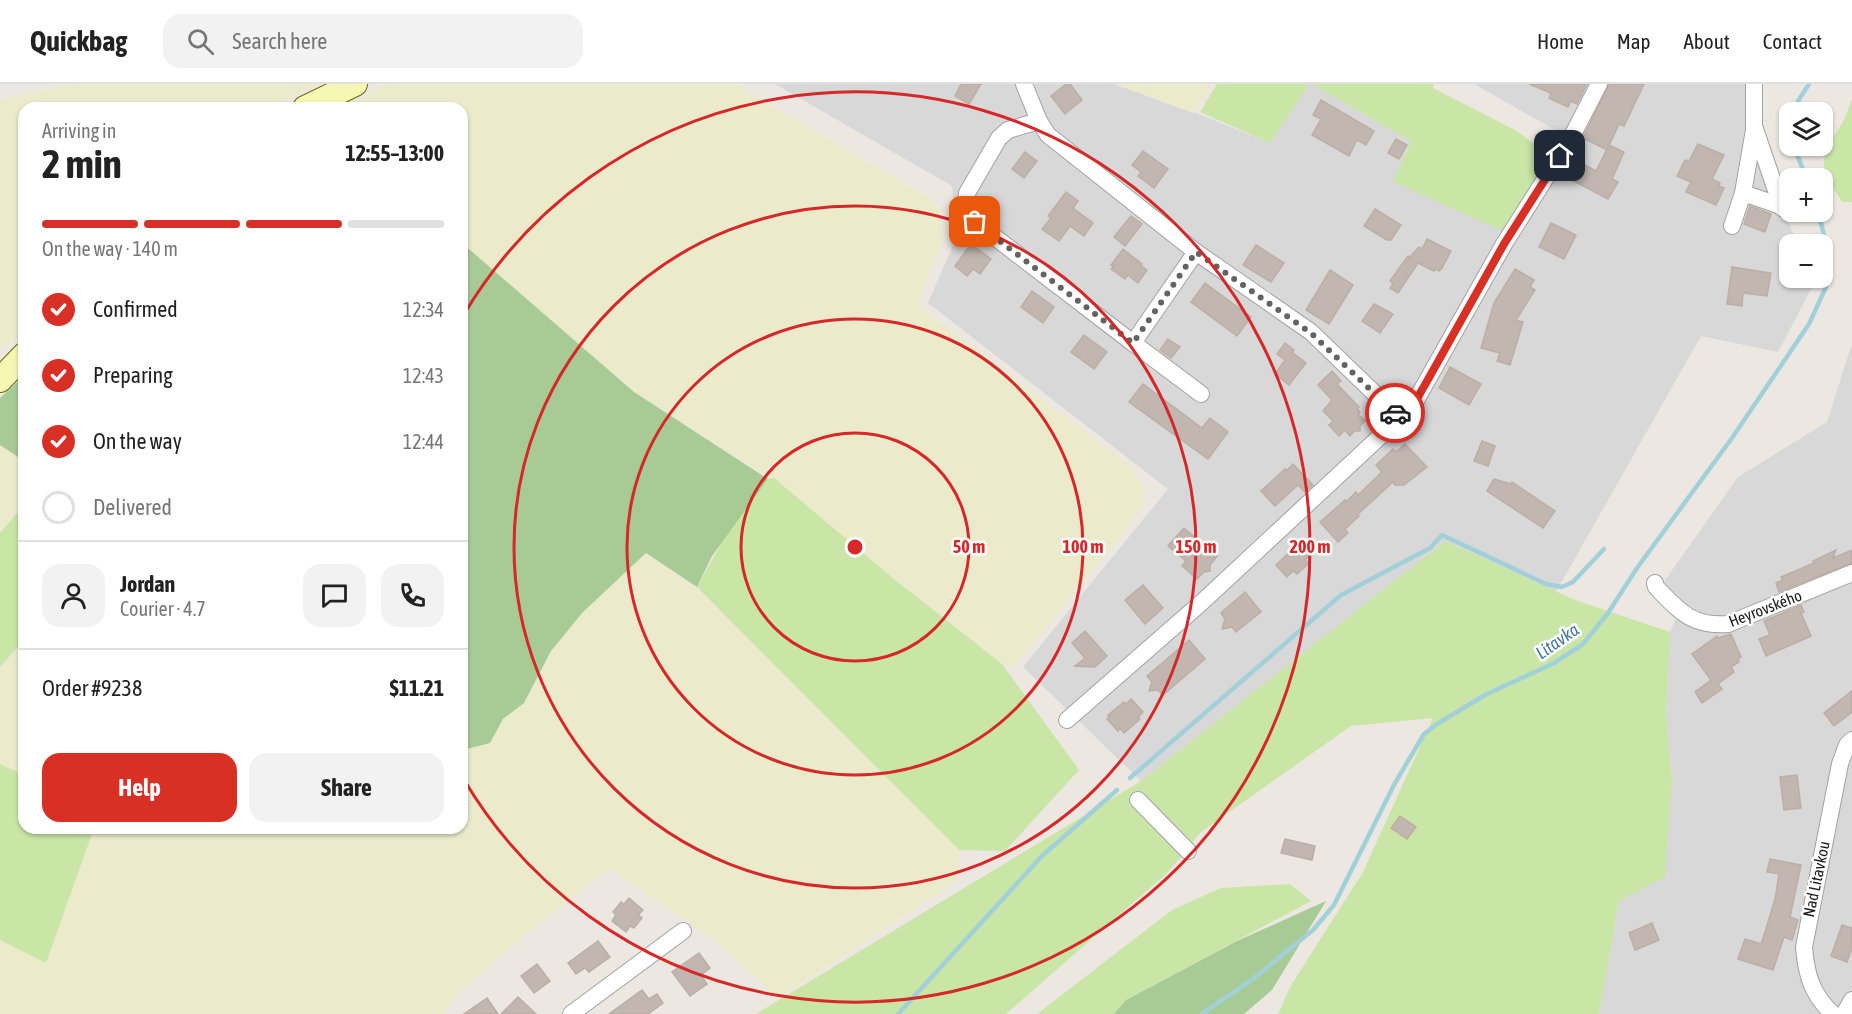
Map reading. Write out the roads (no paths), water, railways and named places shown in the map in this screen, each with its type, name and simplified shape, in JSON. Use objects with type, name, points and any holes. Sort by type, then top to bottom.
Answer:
[{"type":"street","points":[[318,102],[355,84]]},
{"type":"street","points":[[1024,84],[1039,121],[1048,135],[1196,252],[1311,333],[1400,418]]},
{"type":"street","points":[[1067,720],[1201,603],[1415,402],[1504,244],[1571,138],[1599,84]]},
{"type":"street","points":[[1732,226],[1743,193],[1754,126],[1754,84]]},
{"type":"street","points":[[1039,121],[1008,130],[999,138],[967,193],[965,202],[968,214],[975,222],[1201,393]]},
{"type":"street","points":[[1754,126],[1779,191]]},
{"type":"street","points":[[1743,193],[1779,206]]},
{"type":"street","points":[[1133,343],[1196,252]]},
{"type":"street","points":[[0,380],[18,361]]},
{"type":"street","name":"Heyrovského","points":[[1655,583],[1656,587],[1678,610],[1688,617],[1713,625],[1728,624],[1852,573]]},
{"type":"street","name":"Nad Litavkou","points":[[1833,1014],[1823,1005],[1811,987],[1805,967],[1804,947],[1840,764],[1847,745],[1852,740]]},
{"type":"street","points":[[1138,800],[1188,851]]},
{"type":"street","points":[[572,1014],[683,931]]},
{"type":"street","points":[[1845,1014],[1852,1000]]},
{"type":"waterway","name":"Litavka","points":[[1798,102],[1809,84]]},
{"type":"waterway","name":"Litavka","points":[[1798,156],[1802,168]]},
{"type":"waterway","name":"Litavka","points":[[1202,1014],[1254,978],[1313,930],[1334,905],[1395,783],[1424,734],[1485,695],[1554,663],[1583,644],[1608,613],[1637,568],[1732,438],[1809,324],[1826,287],[1829,254],[1821,222]]},
{"type":"waterway","points":[[1130,778],[1341,595],[1430,548],[1442,535],[1546,584],[1562,587],[1573,582],[1604,549]]},
{"type":"waterway","points":[[898,1014],[1042,856],[1117,790]]}]
